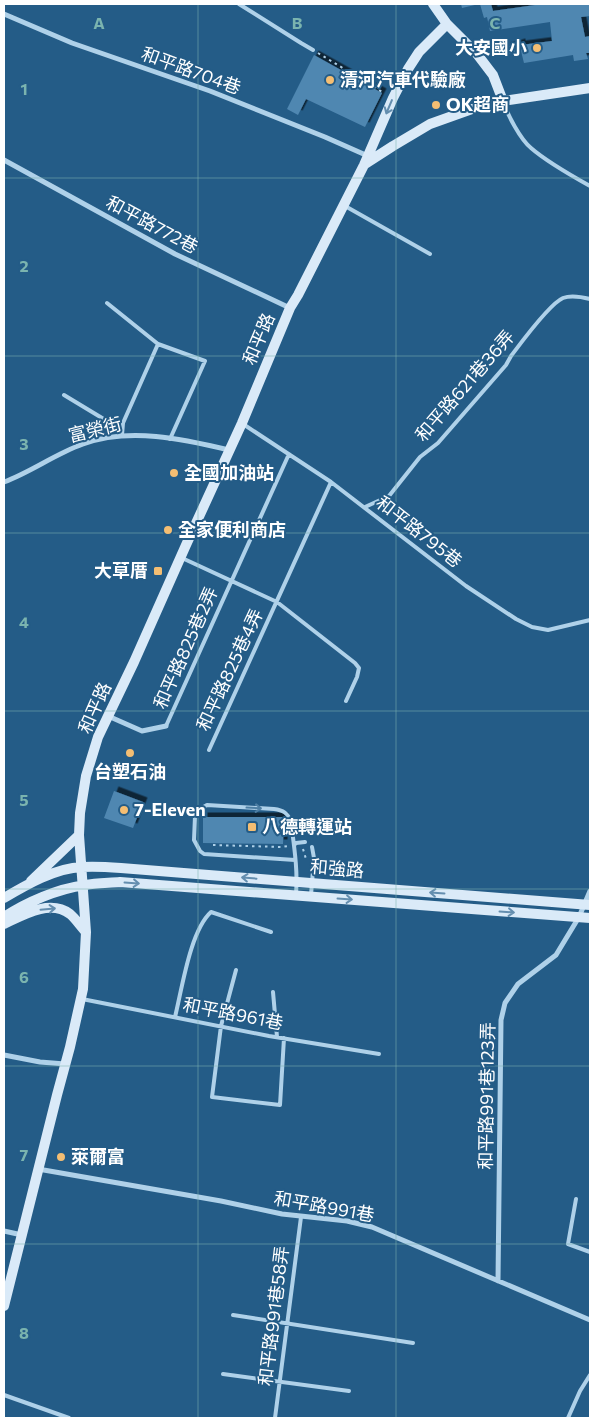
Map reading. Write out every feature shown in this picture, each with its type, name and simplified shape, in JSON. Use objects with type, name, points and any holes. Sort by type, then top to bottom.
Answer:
[{"type":"street","points":[[432,4],[446,24],[476,54],[493,75],[503,101]]},
{"type":"street","name":"和平路704巷","points":[[4,14],[72,43],[210,91],[326,137],[366,161]]},
{"type":"street","name":"和平路","points":[[4,1306],[82,999],[86,932],[79,835],[80,813],[86,776],[98,737],[242,423],[290,308],[366,161],[393,98],[408,69],[419,52],[446,24]]},
{"type":"street","name":"和平路","points":[[366,161],[430,124],[472,108],[503,101],[590,88]]},
{"type":"street","name":"和平路772巷","points":[[4,160],[175,254],[290,308]]},
{"type":"street","name":"富榮街","points":[[4,482],[23,475],[59,454],[112,436],[135,435],[170,439],[201,443],[229,450]]},
{"type":"street","points":[[108,716],[142,730],[166,726]]},
{"type":"street","points":[[4,898],[26,885],[79,835]]},
{"type":"street","name":"和強路","points":[[26,885],[62,871],[81,867],[121,868],[312,883],[584,910],[590,918]]},
{"type":"street","name":"和強路","points":[[4,917],[19,908],[58,892],[84,885],[120,882],[311,897],[584,910]]},
{"type":"street","name":"和平路991巷123弄","points":[[498,1281],[501,1020],[505,1003],[518,984],[556,955],[584,910],[590,891]]},
{"type":"street","points":[[4,924],[25,914],[55,907],[70,914],[86,932]]},
{"type":"street","points":[[4,1055],[40,1062],[66,1064]]},
{"type":"street","name":"和平路991巷","points":[[38,1170],[221,1201],[301,1217],[372,1227],[590,1320]]},
{"type":"street","points":[[4,1231],[22,1235]]},
{"type":"lane","points":[[239,4],[300,44],[313,50]]},
{"type":"lane","points":[[503,101],[508,114],[530,147],[590,186]]},
{"type":"lane","points":[[343,205],[430,254]]},
{"type":"lane","name":"和平路621巷36弄","points":[[365,507],[389,496],[420,458],[438,443],[506,365],[511,356],[552,307],[563,298],[576,296],[590,299]]},
{"type":"lane","points":[[107,303],[158,344],[205,361],[170,439]]},
{"type":"lane","points":[[122,436],[123,423],[158,344]]},
{"type":"lane","points":[[64,395],[107,421],[122,436]]},
{"type":"lane","name":"和平路795巷","points":[[242,423],[331,482],[466,586],[516,619],[532,627],[548,630],[590,620]]},
{"type":"lane","name":"和平路825巷2弄","points":[[166,726],[289,454]]},
{"type":"lane","name":"和平路825巷4弄","points":[[209,750],[331,482]]},
{"type":"lane","points":[[180,557],[277,602],[355,663],[359,668],[357,677],[346,701]]},
{"type":"lane","points":[[296,860],[204,854],[200,851],[194,840],[195,816],[198,810],[207,806],[278,810],[284,812],[290,817],[296,860],[296,896]]},
{"type":"lane","points":[[294,846],[296,843],[305,842]]},
{"type":"lane","points":[[311,897],[314,858],[312,848]]},
{"type":"lane","points":[[175,1017],[192,942],[205,917],[210,912],[271,932]]},
{"type":"lane","points":[[236,970],[221,1026],[212,1097],[280,1105],[284,1038]]},
{"type":"lane","points":[[273,992],[277,1037]]},
{"type":"lane","name":"和平路961巷","points":[[82,999],[277,1037],[379,1054]]},
{"type":"lane","points":[[576,1199],[568,1244],[590,1252]]},
{"type":"lane","name":"和平路991巷58弄","points":[[275,1418],[301,1217]]},
{"type":"lane","points":[[233,1316],[413,1343]]},
{"type":"lane","points":[[223,1374],[349,1391]]},
{"type":"lane","points":[[568,1418],[590,1374]]},
{"type":"lane","points":[[4,1395],[69,1418]]},
{"type":"path","points":[[313,50],[393,98]]},
{"type":"building","points":[[461,4],[479,4],[462,8]]},
{"type":"building","points":[[480,4],[491,4],[493,11],[542,4],[590,4],[590,16],[581,17],[585,37],[590,36],[590,53],[586,53],[588,59],[574,61],[573,55],[524,63],[521,51],[507,54],[506,47],[521,43],[521,45],[552,41],[550,22],[490,31],[487,17],[484,18]]},
{"type":"building","name":"清河汽車代驗廠","points":[[314,55],[382,93],[365,127],[306,99],[298,115],[287,109]]},
{"type":"building","name":"7-Eleven","points":[[114,791],[143,802],[133,828],[104,818]]},
{"type":"building","points":[[203,817],[284,817],[283,844],[203,843]]},
{"type":"place","name":"大安國小","points":[[537,48]]},
{"type":"place","name":"清河汽車代驗廠","points":[[330,80]]},
{"type":"place","name":"OK超商","points":[[436,105]]},
{"type":"place","name":"全國加油站","points":[[174,473]]},
{"type":"place","name":"全家便利商店","points":[[168,530]]},
{"type":"place","name":"大草厝","points":[[158,571]]},
{"type":"place","name":"台塑石油","points":[[130,753]]},
{"type":"place","name":"7-Eleven","points":[[124,810]]},
{"type":"place","name":"八德轉運站","points":[[252,827]]},
{"type":"place","name":"萊爾富","points":[[61,1157]]}]
